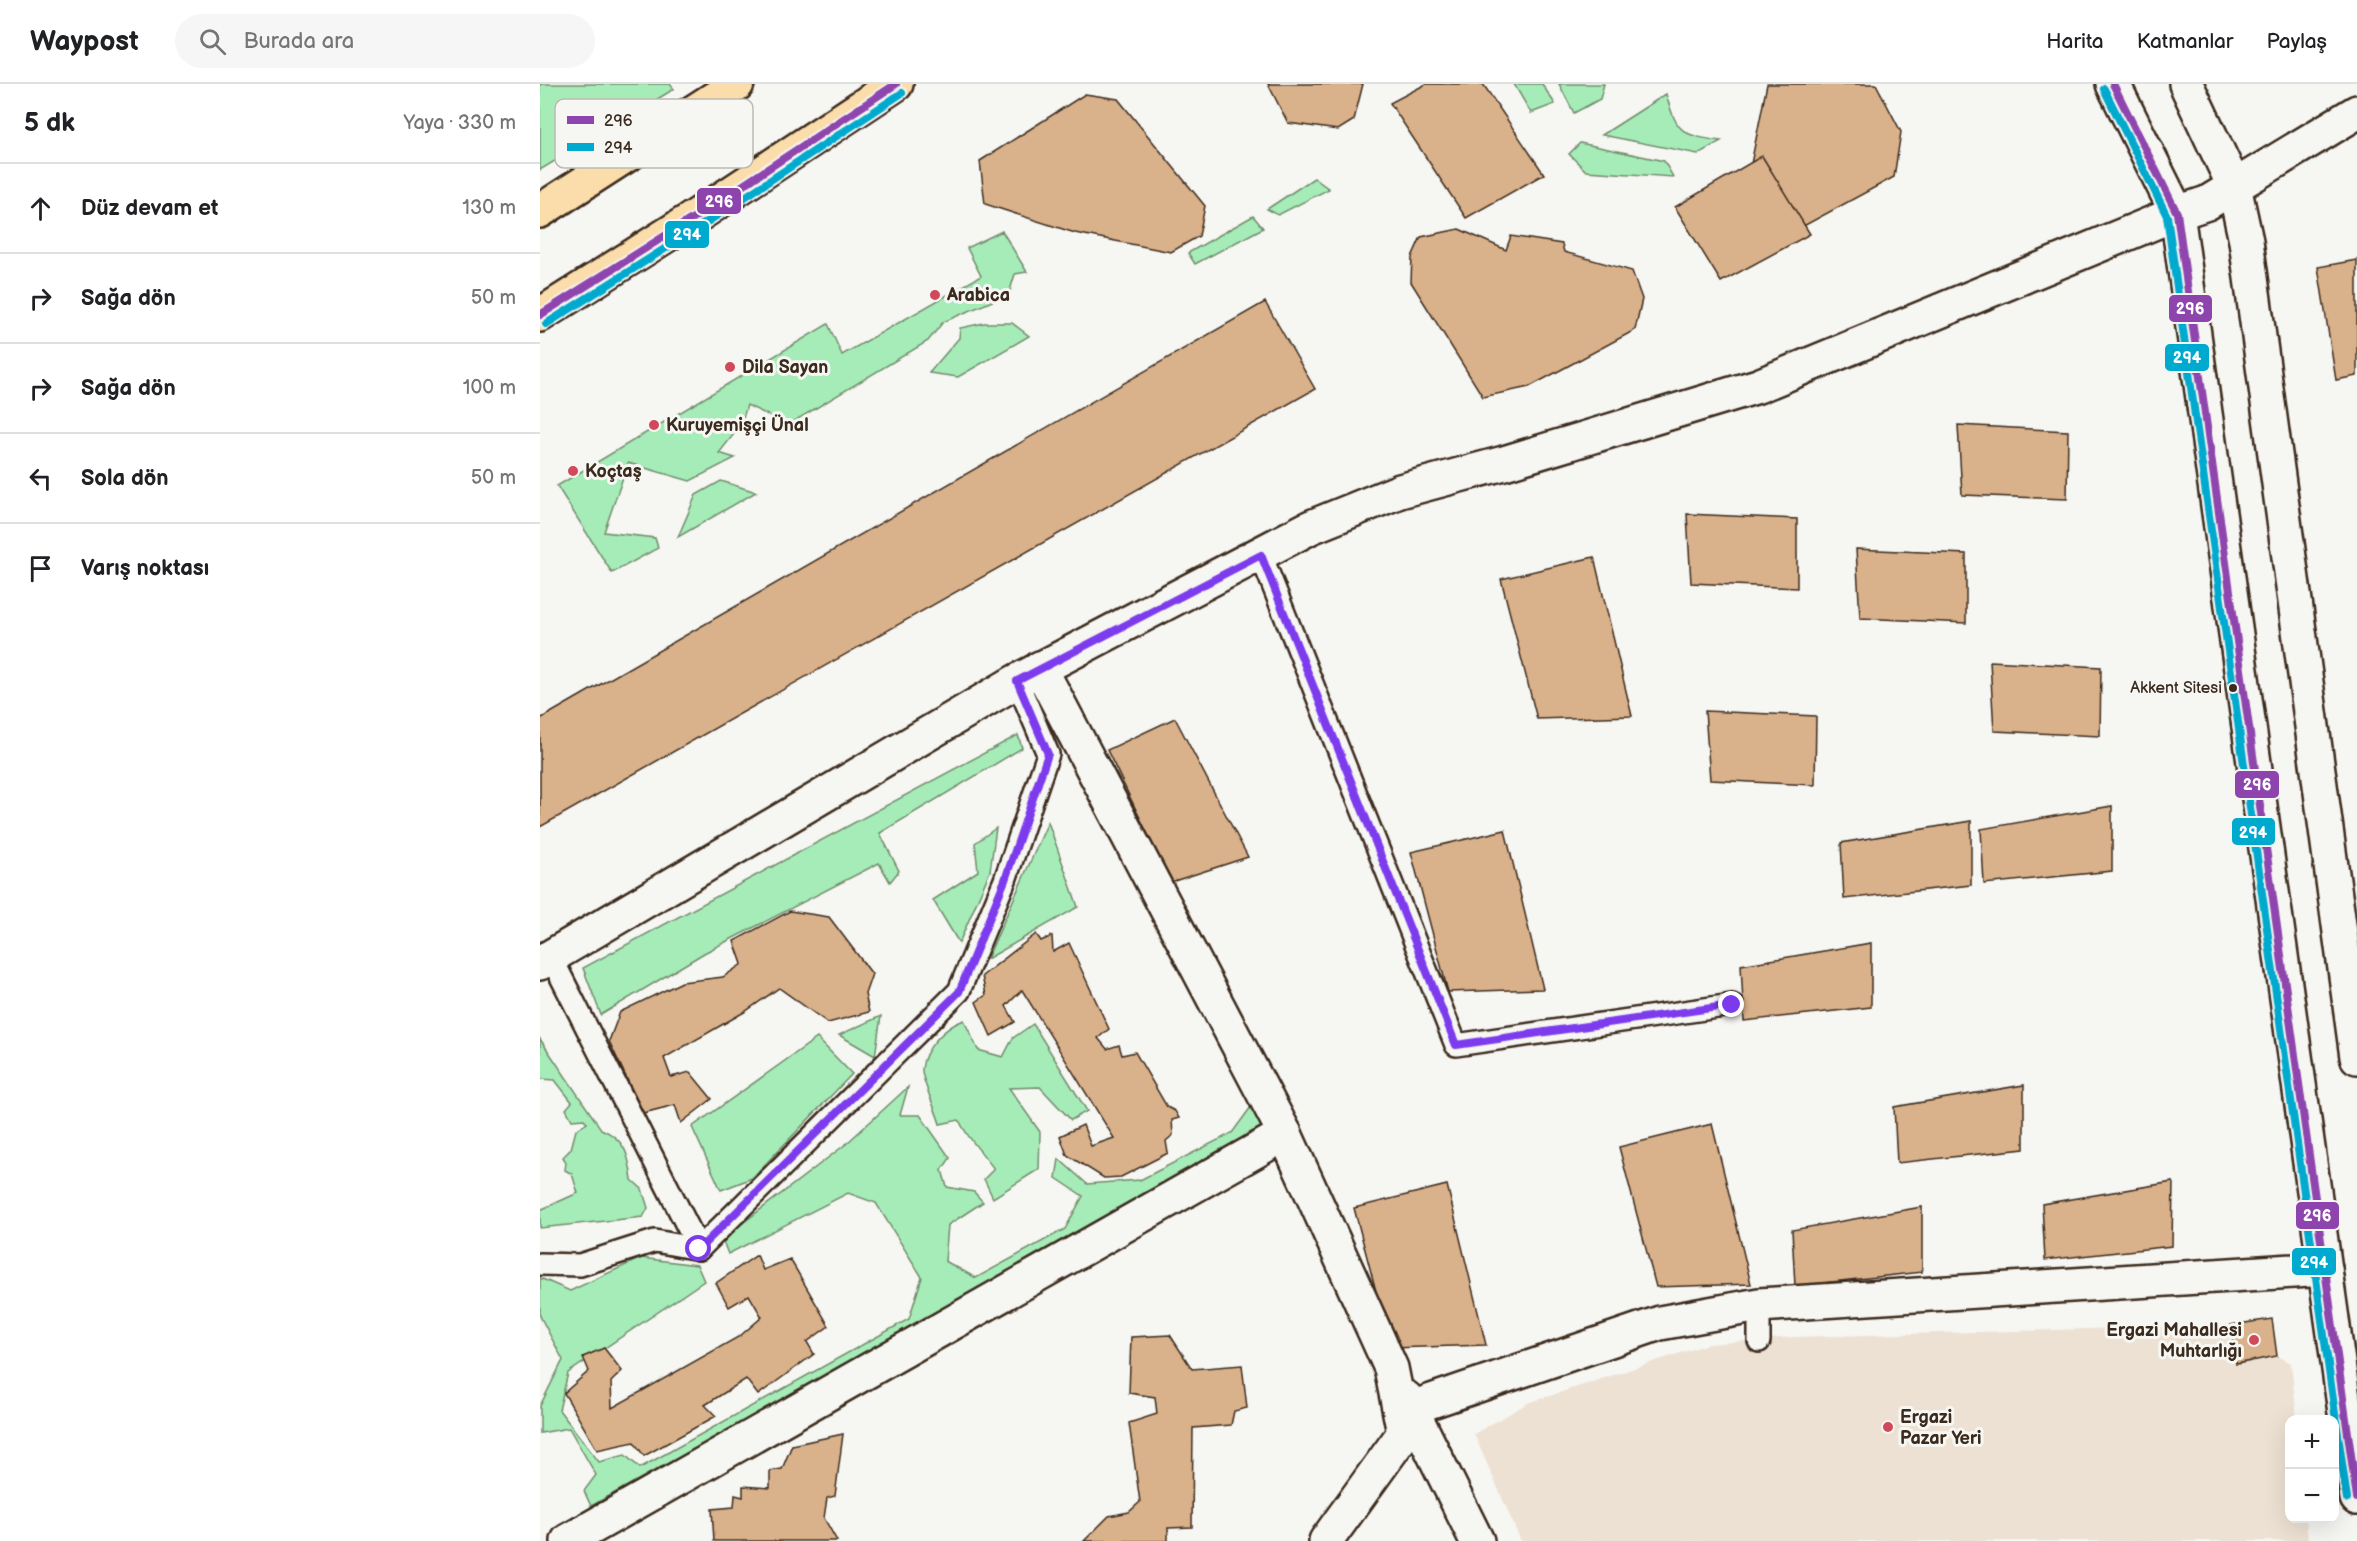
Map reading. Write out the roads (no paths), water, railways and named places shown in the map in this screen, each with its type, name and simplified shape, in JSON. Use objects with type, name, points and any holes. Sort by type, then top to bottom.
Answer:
[{"type":"main road","points":[[714,99],[737,84]]},
{"type":"main road","points":[[540,315],[698,215],[896,84]]},
{"type":"main road","points":[[540,211],[607,168]]},
{"type":"street","points":[[2113,84],[2177,213],[2357,1498]]},
{"type":"street","points":[[2186,84],[2234,186],[2246,241],[2349,946],[2357,1057]]},
{"type":"street","points":[[545,960],[1029,674],[1311,527],[1400,491],[1504,463],[1758,386],[2177,213],[2207,203],[2357,112]]},
{"type":"street","points":[[1029,674],[1285,1134],[1391,1368],[1477,1541]]},
{"type":"street","points":[[568,1541],[1285,1134]]},
{"type":"street","points":[[1411,1408],[1659,1323],[1760,1305],[2325,1269]]},
{"type":"street","points":[[1326,1541],[1404,1433],[1391,1368]]},
{"type":"lane","points":[[1261,555],[1456,1045],[1732,1005]]},
{"type":"lane","points":[[699,1249],[959,992],[1005,880],[1048,754],[1029,674]]},
{"type":"lane","points":[[545,960],[699,1249]]},
{"type":"lane","points":[[540,1264],[580,1265],[655,1241],[699,1249]]},
{"type":"lane","points":[[1759,1341],[1760,1305]]},
{"type":"place","name":"Arabica","points":[[935,295]]},
{"type":"place","name":"Dila Sayan","points":[[730,367]]},
{"type":"place","name":"Kuruyemişçi Ünal","points":[[654,425]]},
{"type":"place","name":"Koçtaş","points":[[573,471]]},
{"type":"place","name":"Akkent Sitesi","points":[[2233,688]]},
{"type":"place","name":"Ergazi Mahallesi Muhtarlığı","points":[[2254,1340]]},
{"type":"place","name":"Ergazi Pazar Yeri","points":[[1888,1427]]}]
